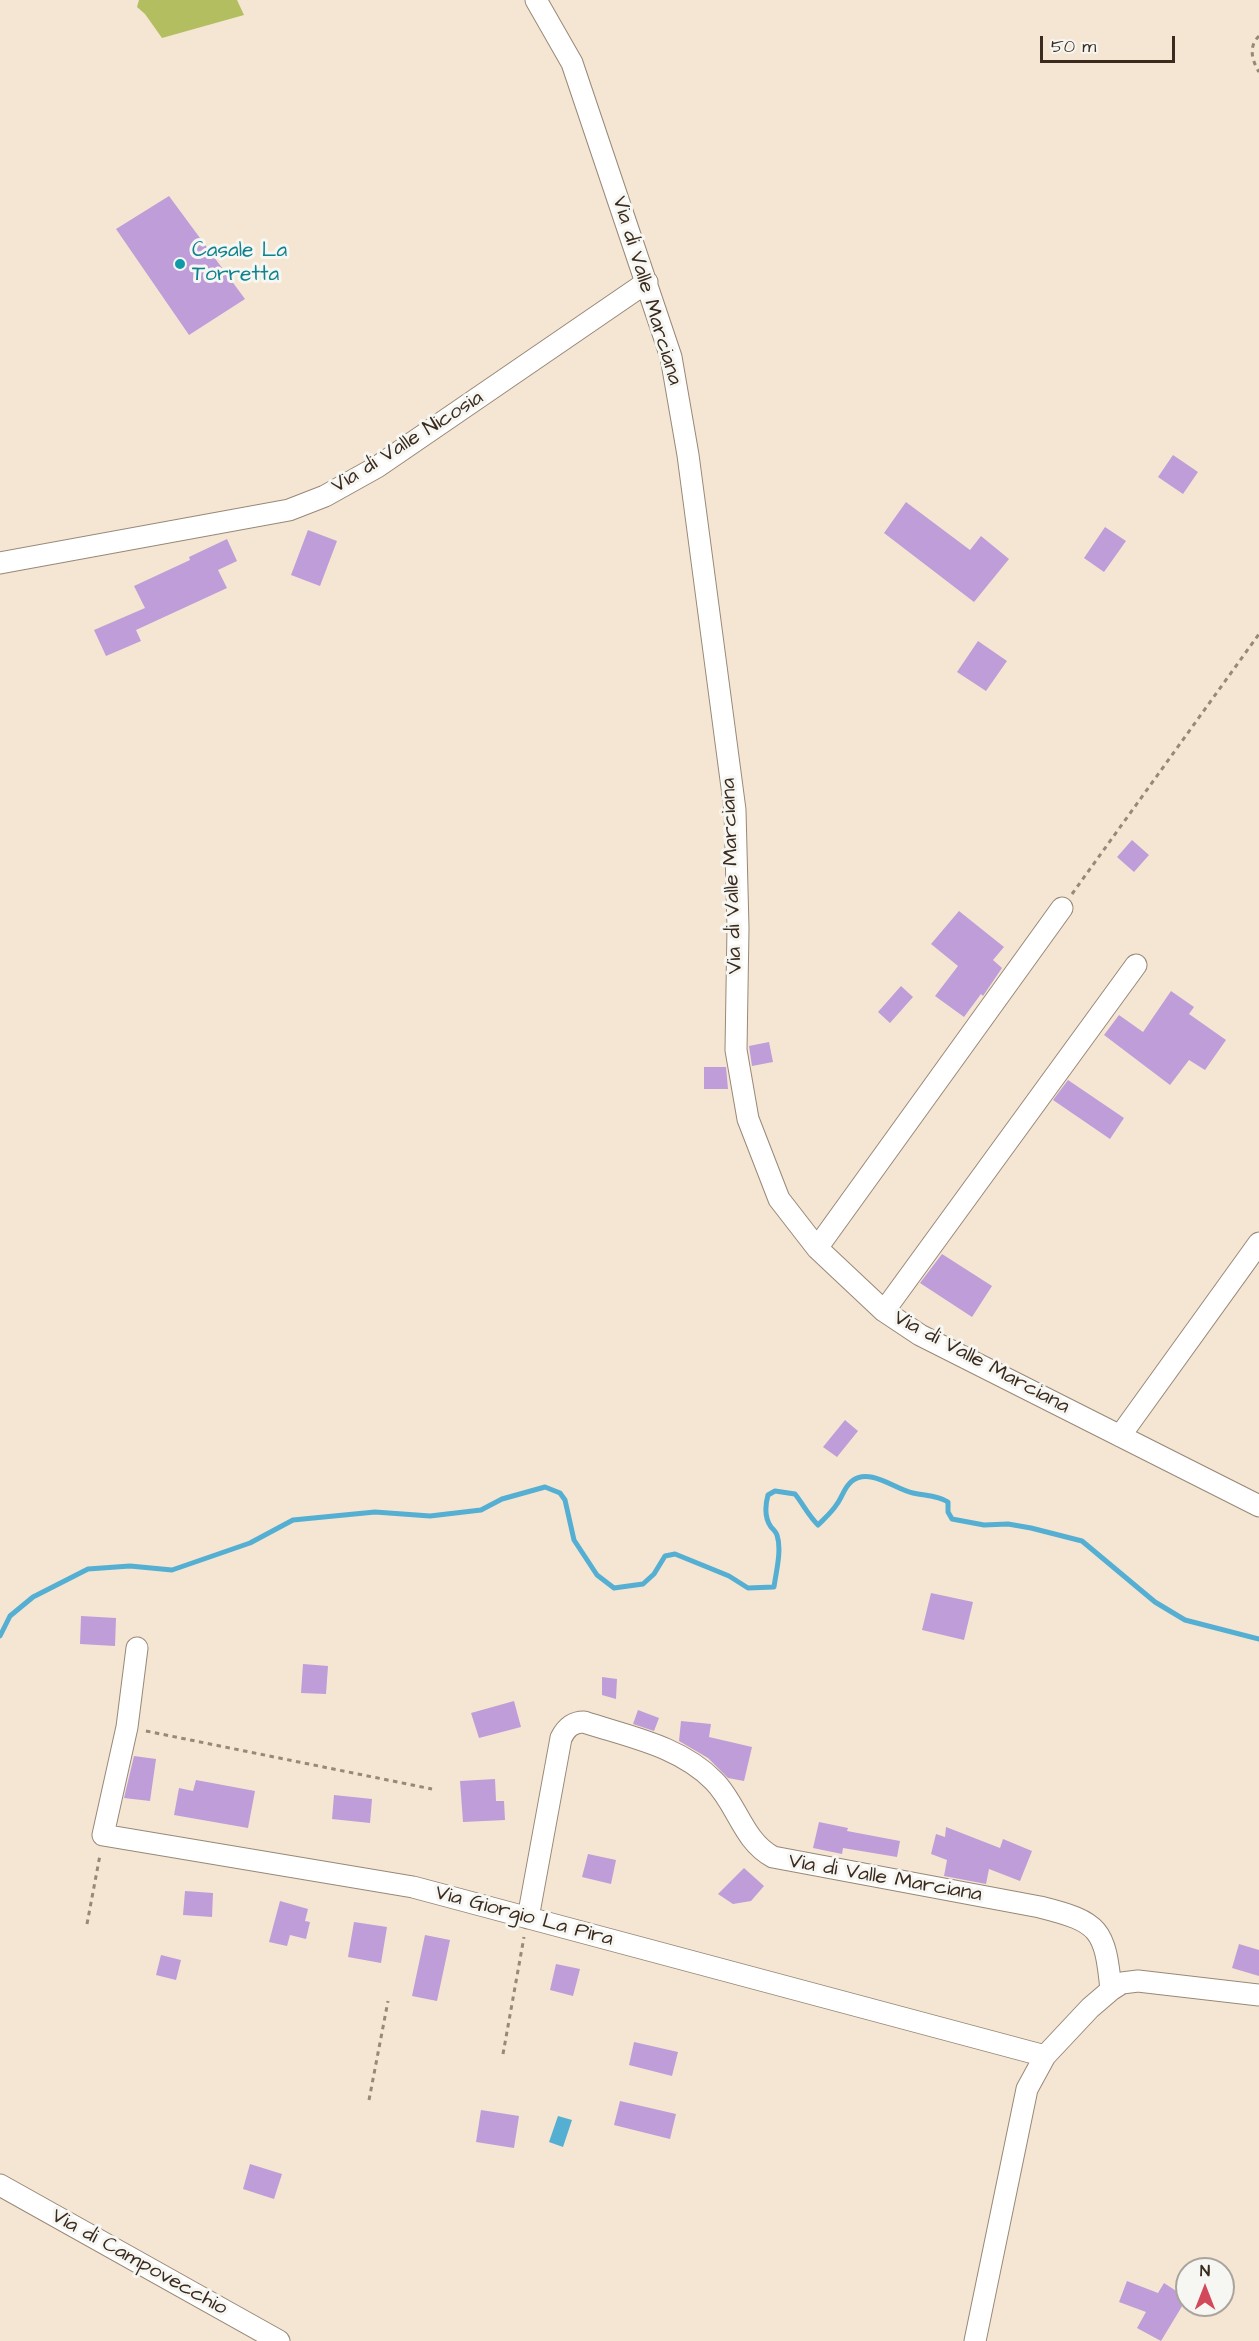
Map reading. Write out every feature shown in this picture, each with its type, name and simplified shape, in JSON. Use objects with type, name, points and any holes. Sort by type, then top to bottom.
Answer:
[{"type":"street","name":"Via di Valle Marciana","points":[[536,0],[572,63],[671,357],[688,454],[735,810],[738,927],[736,1050],[748,1119],[779,1199],[817,1248],[884,1311],[920,1335],[1259,1506]]},
{"type":"street","name":"Via di Valle Nicosia","points":[[0,563],[289,510],[325,495],[377,467],[647,282]]},
{"type":"street","points":[[817,1248],[1062,908]]},
{"type":"street","points":[[884,1311],[1136,965]]},
{"type":"street","points":[[1120,1436],[1259,1243]]},
{"type":"street","points":[[103,1835],[128,1727],[137,1648]]},
{"type":"street","name":"Via di Valle Marciana","points":[[528,1918],[561,1738],[569,1727],[578,1722],[584,1722],[682,1756],[714,1780],[730,1800],[743,1827],[753,1841],[763,1852],[773,1857],[1040,1907],[1081,1919],[1092,1926],[1101,1937],[1106,1951],[1111,1990]]},
{"type":"street","name":"Via Giorgio La Pira","points":[[103,1835],[413,1887],[1045,2056]]},
{"type":"street","points":[[975,2341],[1027,2090],[1045,2056],[1090,2008],[1122,1983],[1138,1981],[1259,1995]]},
{"type":"street","name":"Via di Campovecchio","points":[[0,2185],[279,2341]]},
{"type":"path","points":[[1259,36],[1251,49],[1252,59],[1259,72]]},
{"type":"path","points":[[1062,908],[1259,634]]},
{"type":"path","points":[[128,1727],[432,1788]]},
{"type":"path","points":[[87,1924],[103,1835]]},
{"type":"path","points":[[503,2054],[528,1918]]},
{"type":"path","points":[[369,2100],[388,2001]]},
{"type":"green space","points":[[139,0],[237,0],[244,15],[162,38],[145,14],[137,7]]},
{"type":"water","points":[[558,2116],[572,2120],[563,2147],[549,2142]]},
{"type":"building","name":"Casale La Torretta","points":[[169,196],[245,299],[189,335],[116,229]]},
{"type":"building","points":[[1173,455],[1198,472],[1183,494],[1158,477]]},
{"type":"building","points":[[906,502],[970,550],[981,536],[1009,559],[974,602],[884,533]]},
{"type":"building","points":[[1105,527],[1126,541],[1104,572],[1084,558]]},
{"type":"building","points":[[308,530],[337,541],[320,586],[291,575]]},
{"type":"building","points":[[227,539],[237,561],[218,570],[227,588],[136,630],[141,641],[106,656],[94,630],[145,608],[134,586],[190,560],[189,557]]},
{"type":"building","points":[[978,641],[1007,661],[986,691],[957,672]]},
{"type":"building","points":[[1132,840],[1149,855],[1134,872],[1117,857]]},
{"type":"building","points":[[959,911],[1004,947],[993,960],[1002,968],[983,996],[981,994],[964,1017],[935,996],[958,966],[931,944]]},
{"type":"building","points":[[901,986],[913,997],[890,1023],[878,1012]]},
{"type":"building","points":[[1171,991],[1194,1007],[1189,1014],[1226,1040],[1205,1070],[1189,1060],[1170,1085],[1104,1035],[1119,1015],[1143,1032]]},
{"type":"building","points":[[769,1042],[773,1062],[752,1066],[749,1046]]},
{"type":"building","points":[[704,1067],[726,1067],[728,1089],[704,1089]]},
{"type":"building","points":[[1068,1080],[1124,1118],[1110,1139],[1053,1100]]},
{"type":"building","points":[[942,1254],[992,1286],[972,1317],[920,1283]]},
{"type":"building","points":[[845,1420],[858,1431],[837,1457],[823,1447]]},
{"type":"building","points":[[931,1593],[973,1602],[964,1640],[922,1630]]},
{"type":"building","points":[[81,1616],[116,1618],[115,1646],[80,1644]]},
{"type":"building","points":[[303,1664],[328,1666],[326,1694],[301,1693]]},
{"type":"building","points":[[602,1677],[617,1679],[616,1699],[602,1695]]},
{"type":"building","points":[[514,1701],[521,1727],[479,1738],[471,1713]]},
{"type":"building","points":[[638,1710],[659,1718],[654,1731],[633,1724]]},
{"type":"building","points":[[681,1721],[711,1724],[709,1737],[752,1747],[744,1781],[728,1778],[708,1758],[679,1741]]},
{"type":"building","points":[[134,1756],[156,1759],[150,1801],[124,1798]]},
{"type":"building","points":[[495,1779],[496,1801],[504,1801],[505,1820],[463,1822],[460,1781]]},
{"type":"building","points":[[196,1780],[255,1791],[248,1828],[174,1815],[179,1788],[193,1791]]},
{"type":"building","points":[[334,1795],[372,1799],[370,1823],[332,1819]]},
{"type":"building","points":[[819,1822],[848,1828],[847,1831],[900,1841],[897,1857],[843,1848],[842,1854],[813,1848]]},
{"type":"building","points":[[946,1827],[1000,1848],[1003,1839],[1032,1851],[1020,1881],[989,1869],[986,1884],[944,1876],[947,1860],[931,1854],[936,1834],[945,1837]]},
{"type":"building","points":[[588,1854],[616,1860],[611,1884],[582,1877]]},
{"type":"building","points":[[744,1868],[764,1886],[751,1901],[733,1904],[718,1894]]},
{"type":"building","points":[[185,1891],[213,1893],[212,1917],[183,1915]]},
{"type":"building","points":[[280,1901],[308,1909],[305,1921],[310,1922],[306,1939],[290,1935],[287,1946],[269,1942]]},
{"type":"building","points":[[354,1922],[387,1927],[381,1963],[348,1957]]},
{"type":"building","points":[[425,1935],[450,1940],[437,2001],[412,1996]]},
{"type":"building","points":[[1239,1944],[1259,1950],[1259,1976],[1232,1968]]},
{"type":"building","points":[[161,1955],[181,1960],[176,1980],[156,1975]]},
{"type":"building","points":[[556,1964],[580,1969],[573,1996],[550,1990]]},
{"type":"building","points":[[634,2042],[678,2052],[672,2076],[629,2065]]},
{"type":"building","points":[[620,2101],[676,2114],[670,2139],[614,2125]]},
{"type":"building","points":[[481,2110],[519,2116],[514,2148],[476,2142]]},
{"type":"building","points":[[250,2164],[282,2174],[274,2199],[243,2189]]},
{"type":"building","points":[[1127,2281],[1158,2293],[1164,2283],[1175,2290],[1176,2317],[1161,2341],[1137,2328],[1146,2312],[1119,2302]]},
{"type":"waterway","points":[[0,1636],[10,1616],[33,1597],[88,1569],[130,1566],[172,1570],[250,1543],[293,1520],[375,1512],[430,1516],[481,1510],[502,1499],[545,1487],[560,1493],[565,1500],[574,1540],[597,1575],[614,1588],[643,1584],[654,1574],[665,1556],[675,1554],[729,1576],[748,1588],[774,1587],[779,1547],[777,1535],[766,1515],[768,1495],[775,1491],[795,1494],[818,1525],[835,1507],[852,1481],[859,1477],[867,1477],[906,1491],[944,1500],[948,1502],[948,1512],[952,1519],[984,1525],[1008,1524],[1082,1541],[1155,1602],[1185,1620],[1259,1639]]},
{"type":"place","name":"Casale La Torretta","points":[[180,264]]}]
